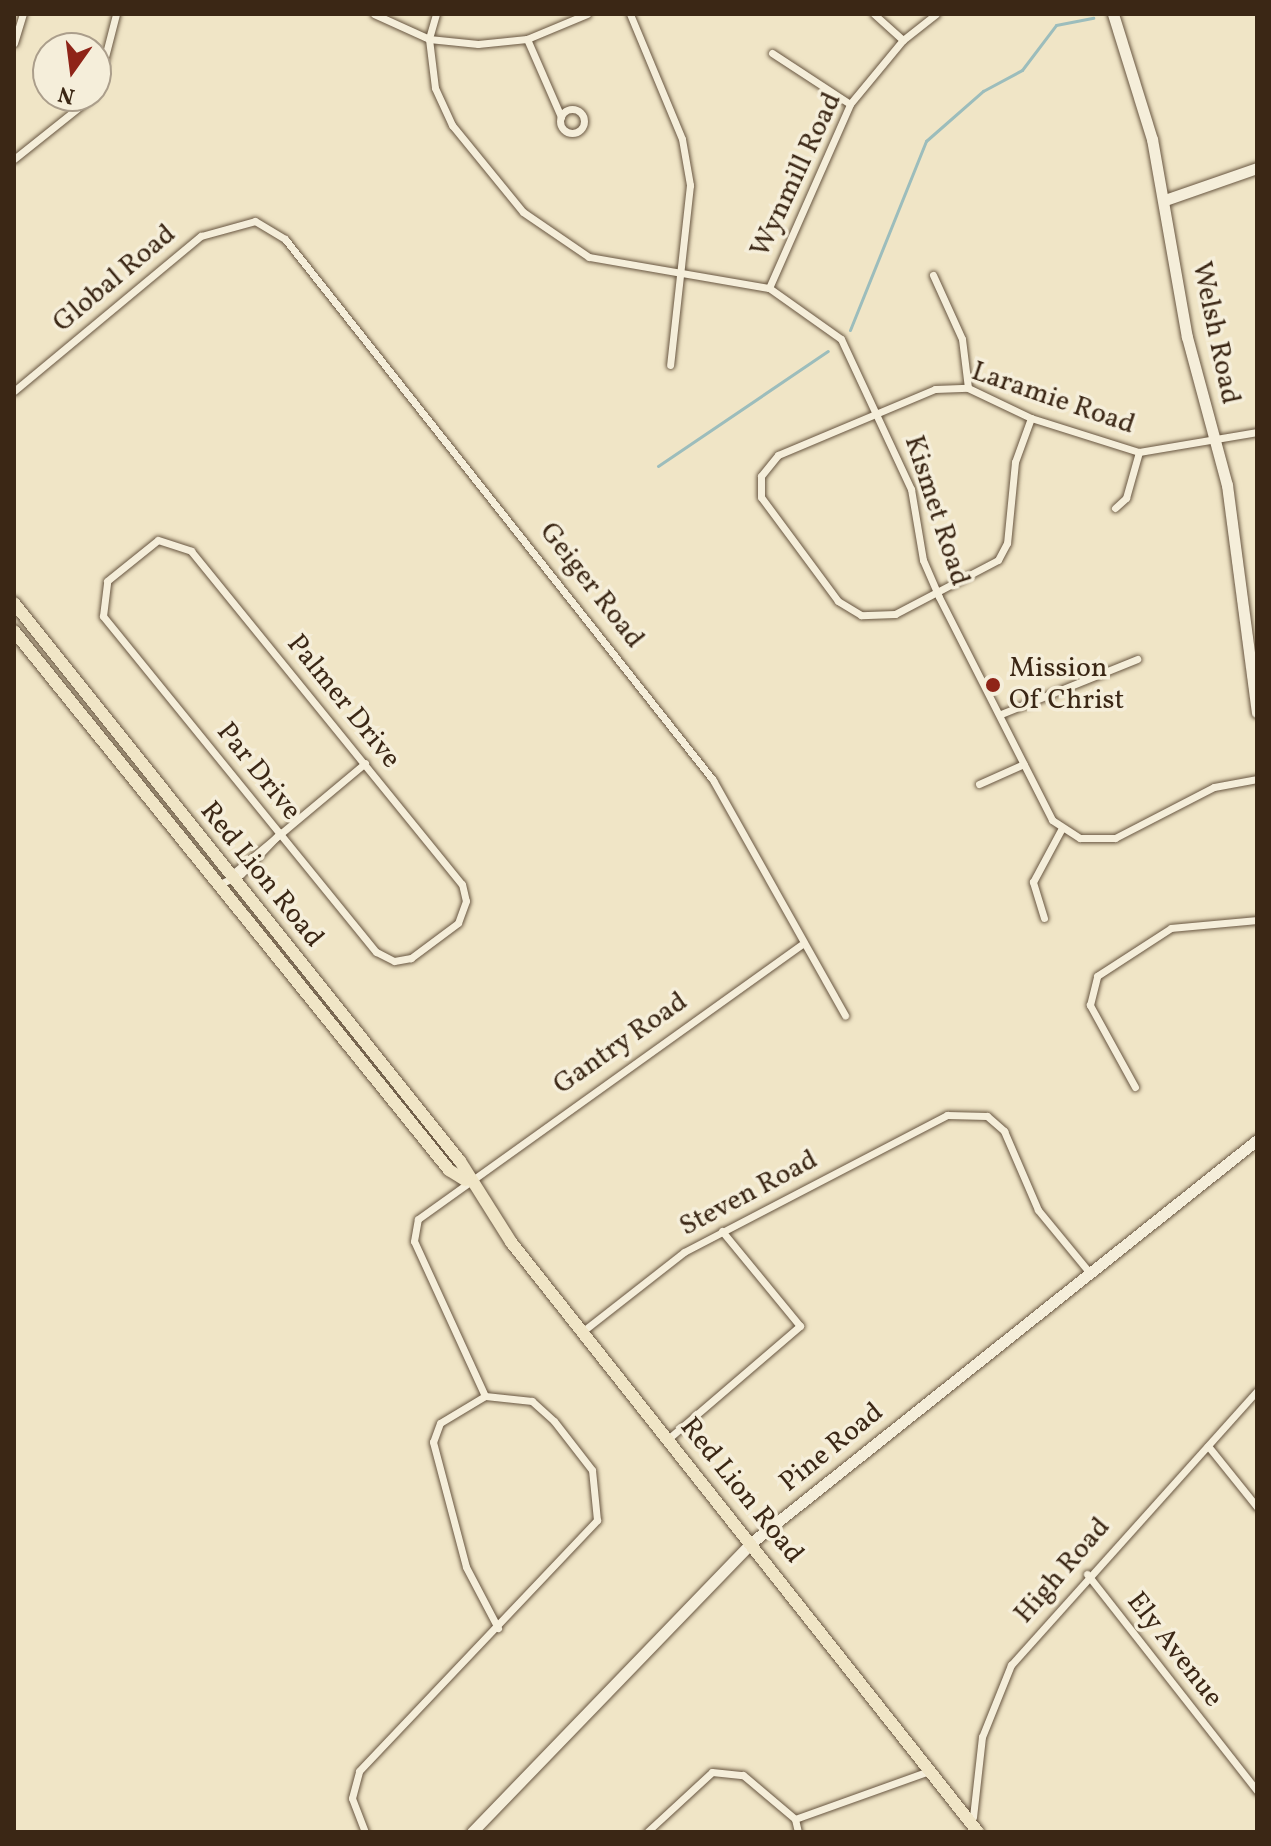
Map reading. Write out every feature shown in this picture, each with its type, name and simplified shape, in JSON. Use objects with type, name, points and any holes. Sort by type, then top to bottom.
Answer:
[{"type":"main road","name":"Red Lion Road","points":[[14,603],[460,1161],[465,1180]]},
{"type":"main road","name":"Red Lion Road","points":[[14,631],[449,1170],[465,1180],[668,1439],[973,1817],[978,1832]]},
{"type":"street","points":[[374,14],[429,39],[527,39],[587,14]]},
{"type":"street","points":[[429,39],[436,14]]},
{"type":"street","points":[[630,14],[682,139],[692,211],[670,365]]},
{"type":"street","points":[[874,14],[903,40]]},
{"type":"street","name":"Wynmill Road","points":[[769,288],[850,104],[903,40],[936,14]]},
{"type":"street","name":"Welsh Road","points":[[1113,14],[1165,200],[1233,520],[1257,712]]},
{"type":"street","points":[[14,43],[21,15]]},
{"type":"street","name":"Kismet Road","points":[[429,39],[435,88],[452,125],[523,212],[589,257],[683,277],[769,288],[841,339],[877,408],[911,489],[923,560],[939,597],[1024,764],[1062,828]]},
{"type":"street","points":[[527,39],[561,117]]},
{"type":"street","points":[[772,53],[850,104]]},
{"type":"street","points":[[14,159],[72,112]]},
{"type":"street","points":[[1165,200],[1257,168]]},
{"type":"street","name":"Global Road","points":[[14,391],[201,236],[255,221]]},
{"type":"street","name":"Geiger Road","points":[[255,221],[285,239],[706,771],[801,945],[845,1015]]},
{"type":"street","points":[[933,275],[962,339],[968,388]]},
{"type":"street","name":"Laramie Road","points":[[939,597],[877,616],[838,601],[768,513],[761,476],[778,455],[877,408],[918,393],[968,388],[1031,418],[1139,452],[1214,442],[1257,432]]},
{"type":"street","points":[[939,597],[988,569],[1007,543],[1015,462],[1031,418]]},
{"type":"street","points":[[1115,508],[1126,498],[1139,452]]},
{"type":"street","name":"Par Drive","points":[[173,541],[147,548],[107,581],[100,600],[103,616],[376,952],[394,961]]},
{"type":"street","name":"Palmer Drive","points":[[173,541],[191,551],[462,884],[466,901],[458,923],[411,958],[394,961]]},
{"type":"street","points":[[1001,714],[1137,659]]},
{"type":"street","points":[[218,885],[365,763]]},
{"type":"street","points":[[979,784],[1024,764]]},
{"type":"street","points":[[1044,918],[1033,882],[1062,828],[1080,838],[1115,838],[1214,787],[1257,779]]},
{"type":"street","points":[[1135,1087],[1090,1005],[1097,976],[1171,928],[1257,920]]},
{"type":"street","name":"Gantry Road","points":[[485,1396],[414,1241],[418,1219],[465,1180],[801,945]]},
{"type":"street","name":"Steven Road","points":[[583,1331],[684,1252],[947,1115],[987,1116],[1004,1131],[1038,1210],[1090,1273]]},
{"type":"street","name":"Pine Road","points":[[472,1832],[751,1543],[1257,1140]]},
{"type":"street","points":[[668,1439],[800,1326],[722,1231]]},
{"type":"street","name":"High Road","points":[[973,1817],[982,1737],[997,1691],[1087,1574],[1257,1391]]},
{"type":"street","points":[[365,1832],[352,1798],[359,1771],[577,1549],[597,1520],[592,1470],[532,1401],[485,1396],[440,1423],[433,1442],[466,1567],[498,1628]]},
{"type":"street","points":[[1208,1446],[1257,1507]]},
{"type":"street","name":"Ely Avenue","points":[[1087,1574],[1257,1791]]},
{"type":"street","points":[[795,1819],[934,1769]]},
{"type":"street","points":[[647,1832],[712,1772],[743,1775],[795,1819],[798,1832]]},
{"type":"waterway","points":[[850,330],[926,141],[983,91],[1022,70],[1056,25],[1093,18]]},
{"type":"waterway","points":[[658,466],[828,351]]},
{"type":"place","name":"Mission Of Christ","points":[[993,685]]}]
